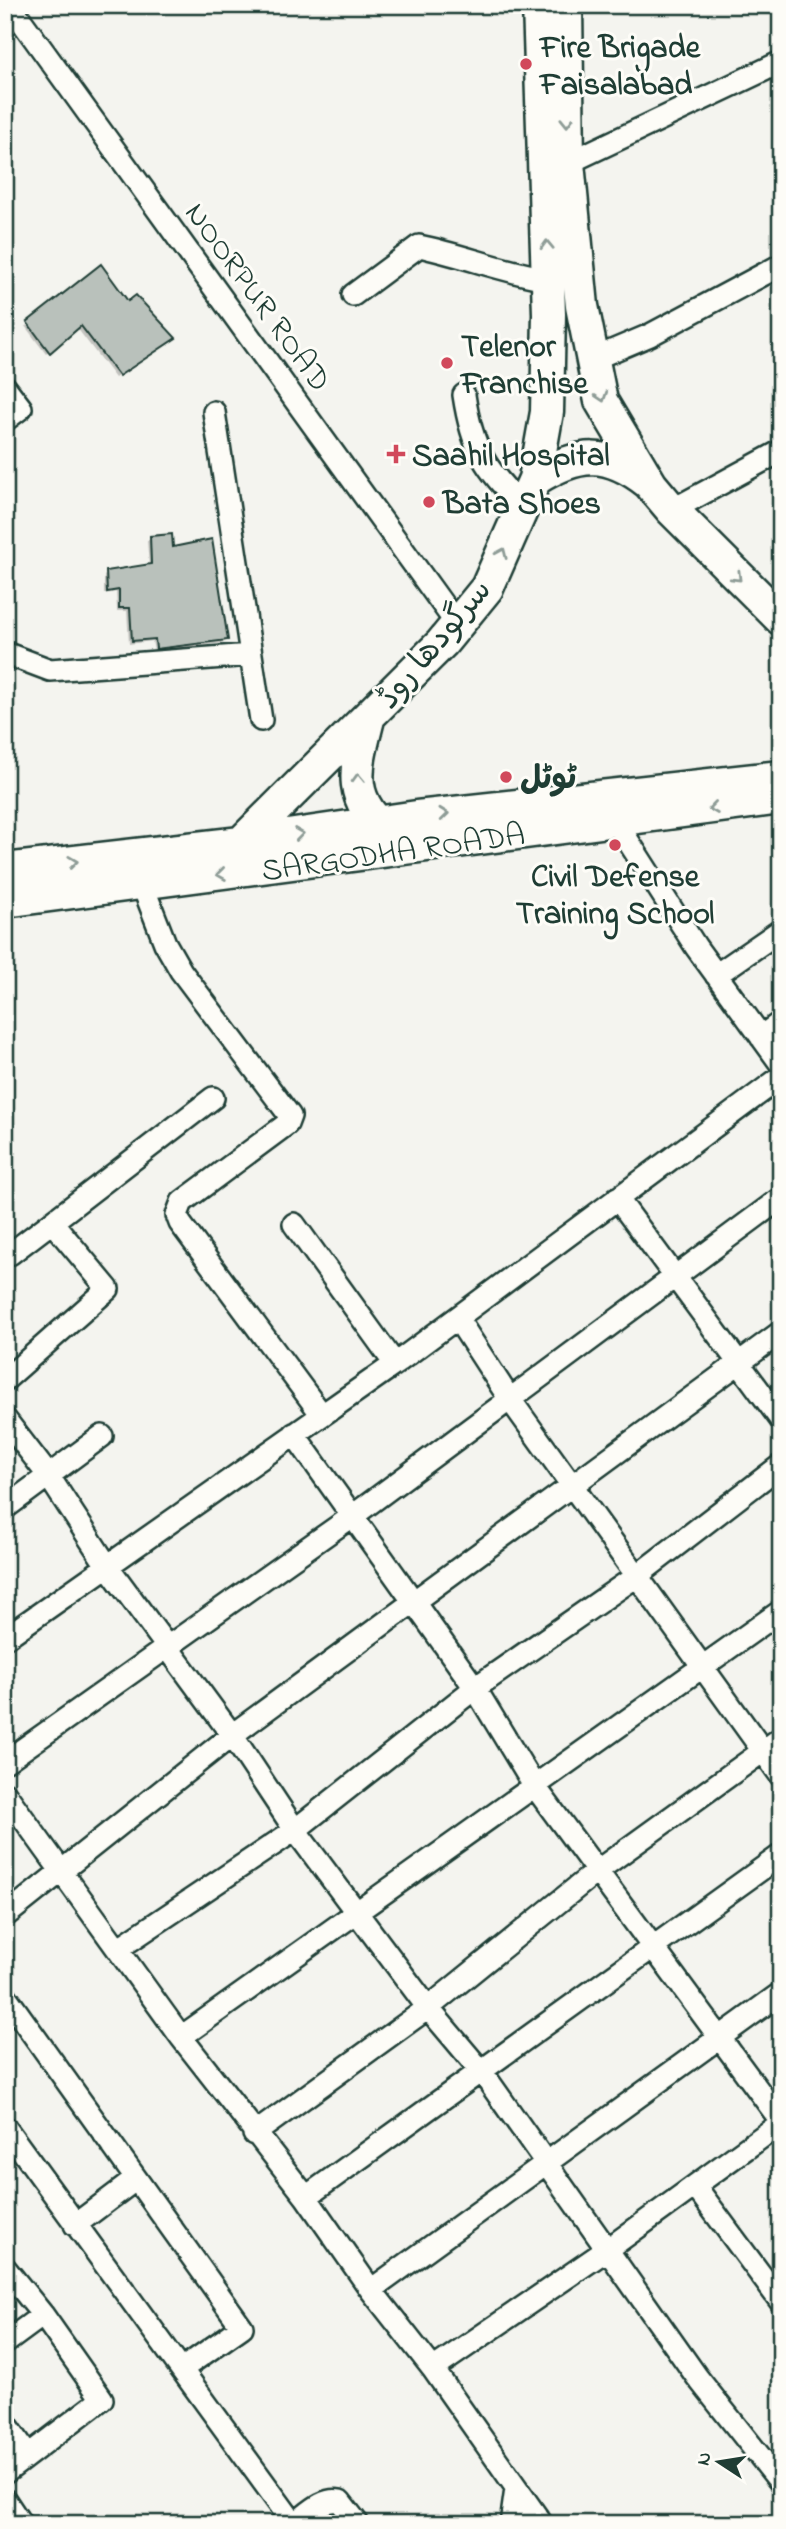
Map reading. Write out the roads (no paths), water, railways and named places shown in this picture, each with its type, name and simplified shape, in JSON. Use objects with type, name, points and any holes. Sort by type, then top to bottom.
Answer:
[{"type":"highway","name":"سرگودھا روڈ","points":[[240,843],[442,643],[486,588],[529,492],[547,412],[548,279],[565,7]]},
{"type":"highway","points":[[565,7],[568,163],[582,306],[601,401],[651,485],[672,510],[781,620]]},
{"type":"highway","points":[[529,492],[563,461],[595,457],[626,465],[651,485]]},
{"type":"highway","points":[[368,719],[356,782],[363,807],[377,823],[410,848]]},
{"type":"highway","name":"SARGODHA ROADA","points":[[5,870],[781,776]]},
{"type":"highway","name":"SARGODHA ROADA","points":[[5,901],[781,798]]},
{"type":"street","name":"NOORPUR ROAD","points":[[10,5],[456,623]]},
{"type":"street","points":[[568,163],[781,62]]},
{"type":"street","points":[[354,295],[419,246],[449,252],[512,273],[548,279]]},
{"type":"street","points":[[593,359],[650,335],[781,265]]},
{"type":"street","points":[[5,387],[21,408],[5,420]]},
{"type":"street","points":[[464,396],[469,430],[480,456],[495,479],[529,492]]},
{"type":"street","points":[[214,412],[261,720]]},
{"type":"street","points":[[672,510],[781,451]]},
{"type":"street","points":[[5,653],[50,670],[251,655]]},
{"type":"street","points":[[615,822],[716,975],[781,1064]]},
{"type":"street","points":[[142,884],[165,943],[181,971],[290,1116],[282,1128],[182,1202],[177,1215],[180,1223],[321,1415]]},
{"type":"street","points":[[716,975],[781,930]]},
{"type":"street","points":[[761,1037],[781,1022]]},
{"type":"street","points":[[5,1639],[106,1564],[395,1364],[781,1077]]},
{"type":"street","points":[[10,1254],[213,1098]]},
{"type":"street","points":[[617,1198],[781,1420]]},
{"type":"street","points":[[5,1762],[354,1515],[781,1198]]},
{"type":"street","points":[[5,1380],[108,1289],[52,1222]]},
{"type":"street","points":[[294,1224],[395,1364]]},
{"type":"street","points":[[457,1318],[509,1398],[781,1776]]},
{"type":"street","points":[[5,1916],[232,1735],[781,1332]]},
{"type":"street","points":[[5,1419],[48,1475],[106,1564],[232,1735],[295,1830],[428,2008],[482,2072],[697,2377],[781,2483]]},
{"type":"street","points":[[293,1434],[354,1515],[475,1688],[533,1784],[781,2122],[608,2249],[433,2369]]},
{"type":"street","points":[[5,1508],[102,1436]]},
{"type":"street","points":[[119,1948],[295,1830],[475,1688],[638,1575],[781,1465]]},
{"type":"street","points":[[181,2036],[700,1665],[781,1611]]},
{"type":"street","points":[[254,2134],[428,2008],[597,1871],[781,1738]]},
{"type":"street","points":[[5,1793],[181,2036],[254,2134],[306,2197],[371,2290],[433,2369],[542,2524]]},
{"type":"street","points":[[306,2197],[781,1855]]},
{"type":"street","points":[[371,2290],[781,1993]]},
{"type":"street","points":[[5,1995],[242,2327],[182,2369]]},
{"type":"street","points":[[7,2134],[294,2524],[326,2500],[333,2499],[341,2501],[358,2524]]},
{"type":"street","points":[[75,2225],[136,2179]]},
{"type":"street","points":[[695,2186],[781,2302]]},
{"type":"street","points":[[5,2268],[43,2315],[102,2399],[5,2473]]},
{"type":"street","points":[[5,2343],[43,2315]]},
{"type":"street","points":[[5,2422],[28,2455]]},
{"type":"street","points":[[511,2524],[516,2489]]},
{"type":"street","points":[[5,2500],[22,2524]]},
{"type":"place","name":"Fire Brigade Faisalabad","points":[[526,64]]},
{"type":"place","name":"Telenor Franchise","points":[[447,363]]},
{"type":"place","name":"Saahil Hospital","points":[[396,454]]},
{"type":"place","name":"Bata Shoes","points":[[429,502]]},
{"type":"place","name":"ٹوٹل","points":[[506,777]]},
{"type":"place","name":"Civil Defense Training School","points":[[615,845]]}]
